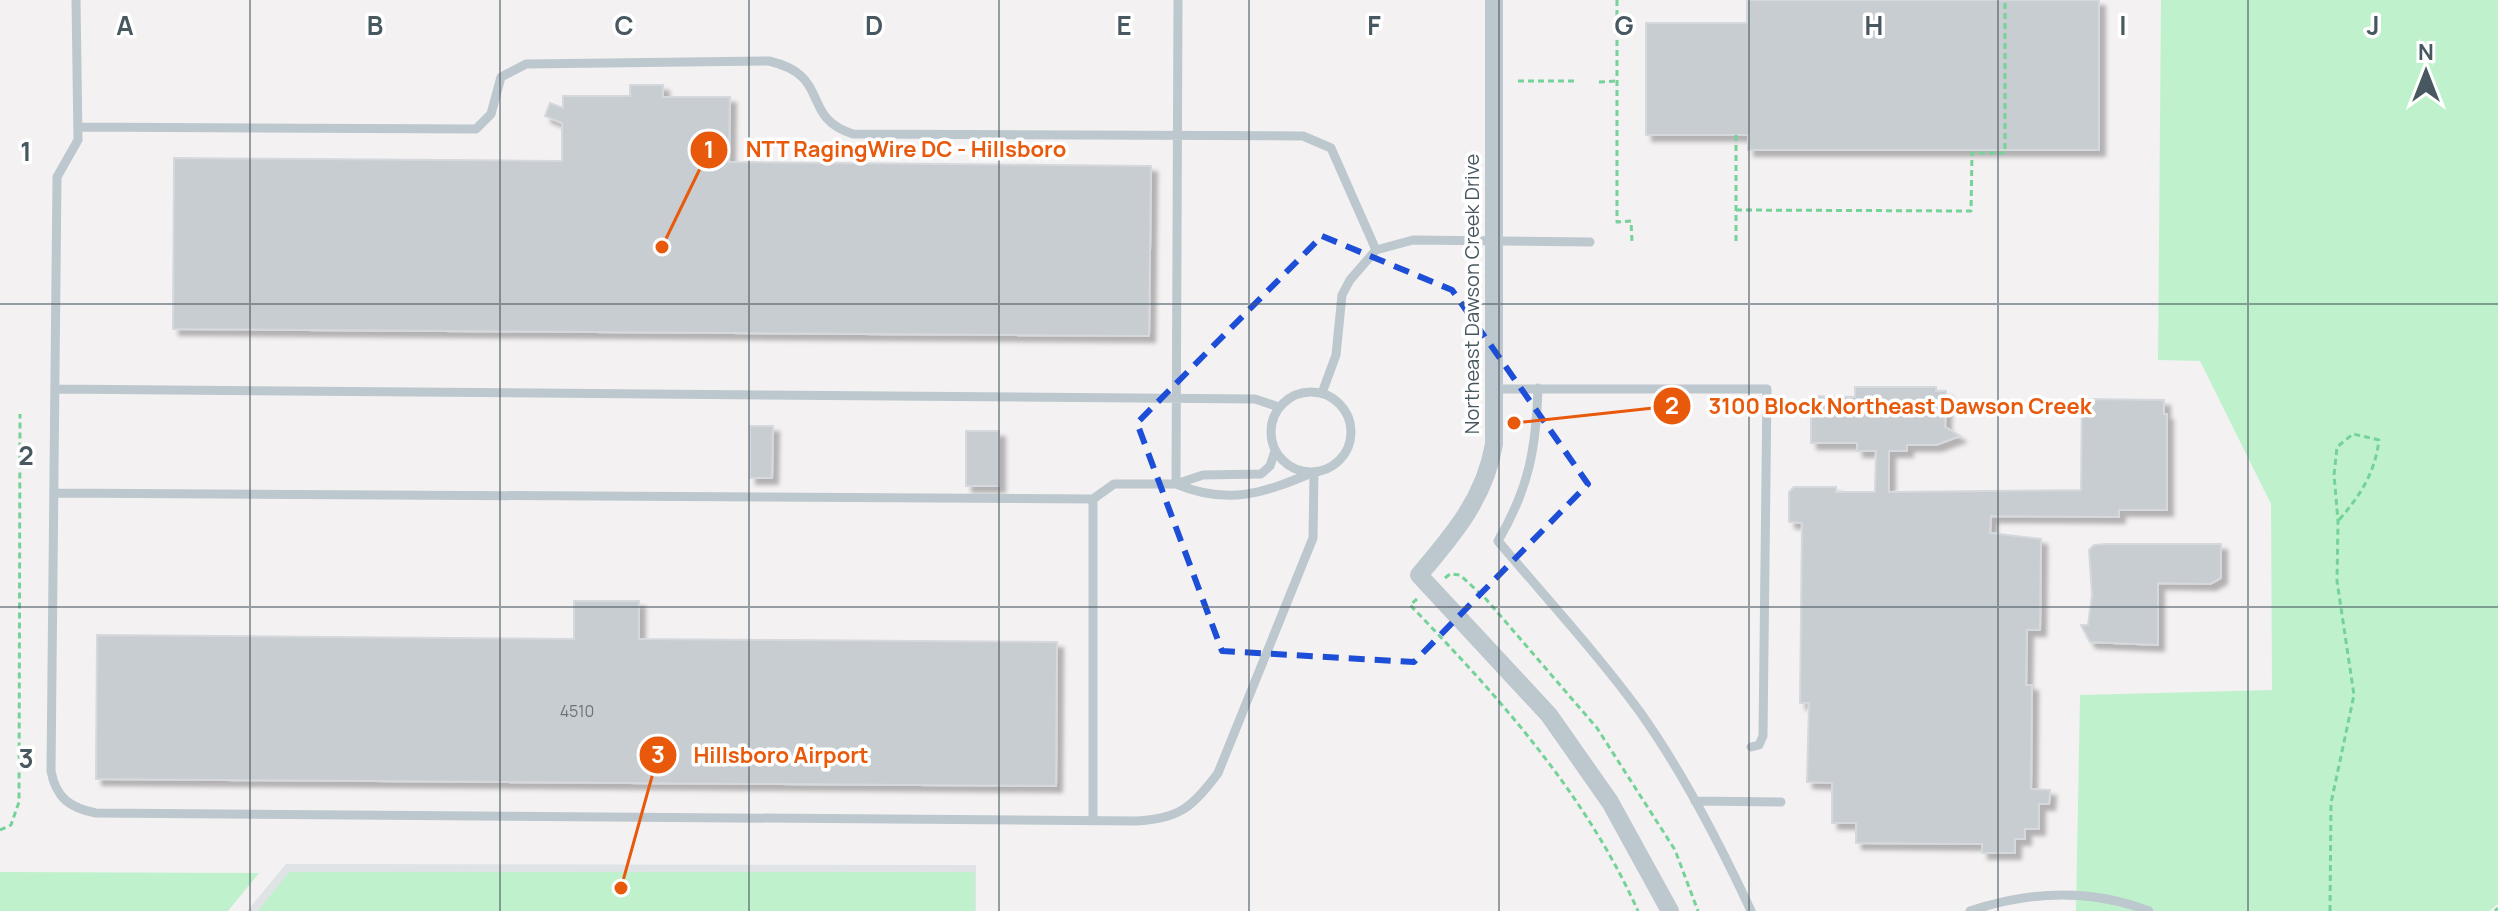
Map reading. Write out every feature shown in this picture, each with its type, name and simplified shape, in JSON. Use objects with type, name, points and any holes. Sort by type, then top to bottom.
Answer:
[{"type":"street","name":"Northeast Dawson Creek Drive","points":[[1494,0],[1494,444],[1471,512],[1419,575],[1549,715],[1610,802],[1670,911]]},
{"type":"lane","points":[[76,0],[78,140],[57,177],[51,771],[59,794],[76,809],[96,813],[1093,821],[1171,817],[1201,796],[1218,773],[1313,538],[1314,472]]},
{"type":"lane","points":[[1176,484],[1178,0]]},
{"type":"lane","points":[[78,127],[476,129],[491,114],[501,77],[526,64],[755,61],[791,66],[800,72],[812,88],[826,120],[853,134],[1178,134],[1303,136],[1317,139],[1331,148],[1376,250]]},
{"type":"lane","points":[[1322,393],[1336,355],[1342,295],[1376,250],[1413,240],[1590,242]]},
{"type":"lane","points":[[1538,388],[1531,471],[1524,494],[1498,541],[1596,654],[1641,714],[1719,843],[1751,911]]},
{"type":"lane","points":[[55,389],[1255,399],[1279,407]]},
{"type":"lane","points":[[1496,389],[1767,389],[1763,736],[1759,745],[1751,747]]},
{"type":"lane","points":[[1176,484],[1204,495],[1259,495],[1330,468],[1342,458],[1350,436],[1346,413],[1336,401],[1322,393],[1307,392],[1291,396],[1279,407],[1272,421],[1270,436],[1275,451],[1285,463],[1299,471],[1314,472]]},
{"type":"lane","points":[[54,493],[1093,499],[1114,484],[1176,484],[1203,475],[1261,474],[1270,466],[1275,451]]},
{"type":"lane","points":[[1093,499],[1093,821]]},
{"type":"lane","points":[[1695,801],[1781,802]]},
{"type":"lane","points":[[1970,911],[2011,900],[2080,893],[2149,911]]},
{"type":"path","points":[[1617,0],[1617,222],[1631,221],[1632,242]]},
{"type":"path","points":[[1736,210],[1971,211],[1972,153],[2005,153],[2005,0]]},
{"type":"path","points":[[1518,81],[1577,81]]},
{"type":"path","points":[[1599,82],[1617,81]]},
{"type":"path","points":[[1736,135],[1736,243]]},
{"type":"path","points":[[0,830],[11,825],[19,802],[20,414]]},
{"type":"path","points":[[2330,911],[2331,803],[2354,695],[2337,581],[2338,521],[2334,475],[2337,447],[2353,434],[2379,440],[2377,461],[2367,483],[2338,521]]},
{"type":"path","points":[[1450,574],[1460,575],[1486,599],[1597,728],[1675,850],[1698,911]]},
{"type":"path","points":[[1410,605],[1485,685],[1557,771],[1638,911]]},
{"type":"highlighted area","points":[[1322,236],[1452,290],[1588,484],[1414,662],[1222,651],[1137,423]]},
{"type":"shaded area","points":[[286,864],[976,865],[976,911],[247,911]]},
{"type":"green space","points":[[2161,0],[2498,0],[2498,904],[2489,911],[2076,911],[2080,695],[2272,690],[2271,504],[2200,361],[2158,360]]},
{"type":"green space","points":[[0,872],[259,873],[228,911],[0,911]]},
{"type":"green space","points":[[289,872],[975,872],[975,911],[258,911]]},
{"type":"building","points":[[1747,0],[2099,0],[2099,150],[1748,150],[1748,135],[1646,135],[1646,23],[1747,23]]},
{"type":"building","points":[[630,85],[663,85],[663,97],[730,97],[729,162],[1151,166],[1149,336],[173,329],[174,158],[562,161],[562,123],[545,116],[550,103],[563,108],[563,96],[630,96]]},
{"type":"building","points":[[1855,387],[1936,387],[1936,391],[1946,391],[1945,427],[1960,436],[1936,445],[1907,445],[1907,451],[1889,451],[1889,492],[2081,490],[2082,399],[2164,400],[2164,414],[2167,414],[2167,510],[2119,510],[2119,517],[1991,516],[1990,533],[2041,539],[2040,630],[2027,630],[2026,685],[2032,685],[2031,789],[2050,790],[2049,804],[2039,804],[2039,829],[2025,829],[2025,839],[2015,839],[2015,853],[1982,853],[1982,844],[1856,843],[1856,823],[1832,823],[1832,783],[1807,782],[1809,703],[1800,703],[1802,523],[1789,522],[1789,492],[1794,487],[1836,487],[1836,492],[1875,492],[1876,451],[1857,451],[1857,443],[1811,443],[1811,396],[1855,397]]},
{"type":"building","points":[[750,426],[773,426],[772,478],[750,478]]},
{"type":"building","points":[[966,431],[999,431],[999,486],[966,486]]},
{"type":"building","points":[[2221,544],[2221,578],[2210,584],[2158,583],[2158,645],[2090,642],[2081,625],[2088,625],[2092,595],[2089,550],[2094,545]]},
{"type":"building","points":[[574,601],[639,601],[639,639],[1057,642],[1056,786],[96,779],[97,635],[574,639]]},
{"type":"place","name":"NTT RagingWire DC - Hillsboro","points":[[662,247]]},
{"type":"place","name":"3100 Block Northeast Dawson Creek","points":[[1514,423]]},
{"type":"place","name":"Hillsboro Airport","points":[[621,888]]}]
